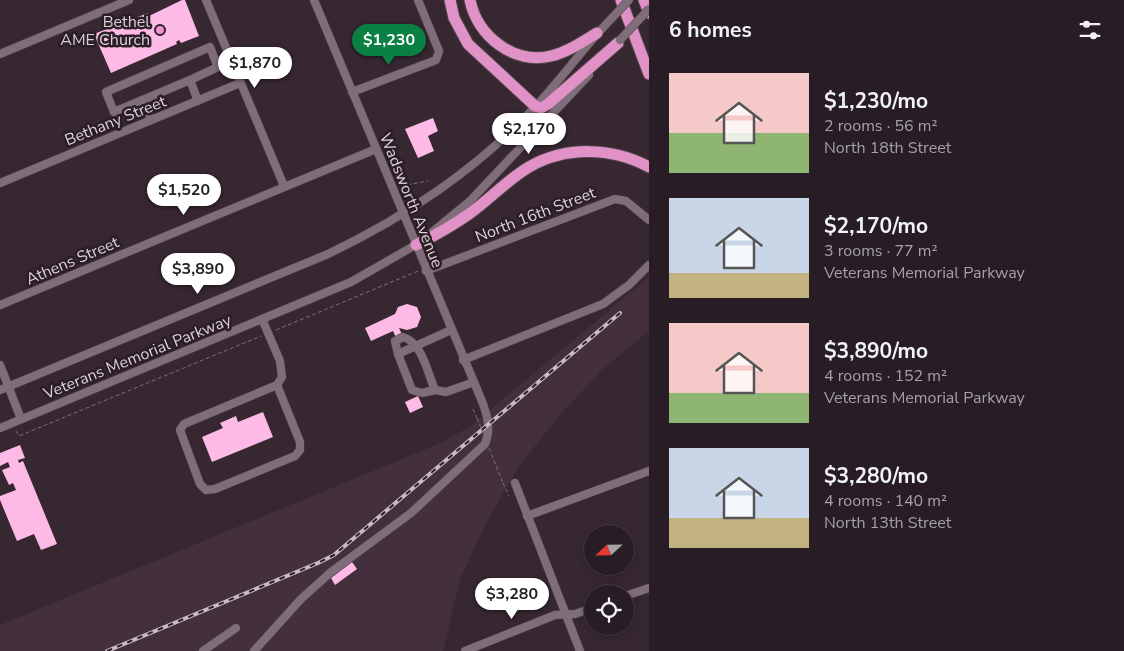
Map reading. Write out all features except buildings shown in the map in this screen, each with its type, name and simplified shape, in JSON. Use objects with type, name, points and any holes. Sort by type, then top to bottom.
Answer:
[{"type":"highway","points":[[450,0],[454,18],[468,44],[535,106],[541,108],[619,42]]},
{"type":"highway","points":[[470,0],[476,19],[483,30],[495,42],[521,55],[532,58],[564,52],[597,33]]},
{"type":"highway","points":[[621,0],[649,74]]},
{"type":"highway","points":[[644,0],[649,12]]},
{"type":"highway","points":[[416,246],[453,225],[529,167],[550,158],[578,152],[604,152],[649,167]]},
{"type":"street","points":[[0,54],[129,0]]},
{"type":"street","points":[[206,0],[284,186]]},
{"type":"street","name":"Wadsworth Avenue","points":[[254,651],[302,599],[331,572],[411,513],[485,444],[490,434],[485,410],[474,382],[402,214],[315,0]]},
{"type":"street","points":[[352,92],[436,60],[439,56],[439,51],[418,0]]},
{"type":"street","name":"Veterans Memorial Parkway","points":[[0,390],[328,254],[369,234],[442,190],[480,159],[535,106],[597,33],[629,0]]},
{"type":"street","name":"Veterans Memorial Parkway","points":[[0,428],[352,282],[416,246],[470,201],[649,8]]},
{"type":"street","points":[[210,47],[218,67],[114,112],[106,92],[223,41]]},
{"type":"street","points":[[190,80],[198,101]]},
{"type":"street","name":"Bethany Street","points":[[0,183],[240,83]]},
{"type":"street","points":[[142,100],[151,120]]},
{"type":"street","name":"Athens Street","points":[[0,305],[376,149]]},
{"type":"street","name":"North 16th Street","points":[[426,271],[615,199],[626,201],[649,220]]},
{"type":"street","points":[[463,360],[608,301],[629,286],[649,265]]},
{"type":"street","points":[[262,319],[280,361],[282,377],[276,385],[184,424],[180,430],[200,484],[206,490],[215,489],[286,460],[300,450],[300,442],[276,385]]},
{"type":"street","points":[[398,354],[451,330]]},
{"type":"street","points":[[435,390],[416,345],[410,339],[403,337],[397,339],[394,346],[412,390],[422,393],[435,390],[446,392],[474,382]]},
{"type":"street","points":[[0,365],[21,419]]},
{"type":"street","points":[[527,516],[649,471]]},
{"type":"street","points":[[515,483],[580,651]]},
{"type":"street","points":[[634,593],[649,588]]},
{"type":"street","points":[[465,651],[556,614],[575,614],[584,611]]},
{"type":"street","points":[[203,651],[236,628]]},
{"type":"path","points":[[401,186],[428,181]]},
{"type":"path","points":[[15,428],[19,436],[417,271],[426,271]]},
{"type":"path","points":[[473,409],[509,496]]},
{"type":"shaded area","points":[[649,277],[649,331],[603,369],[558,417],[518,468],[487,521],[461,577],[443,651],[0,651],[0,625],[443,442],[472,425]]},
{"type":"railway","points":[[107,651],[334,555],[620,313]]},
{"type":"place","name":"Bethel AME Church","points":[[160,30]]}]
